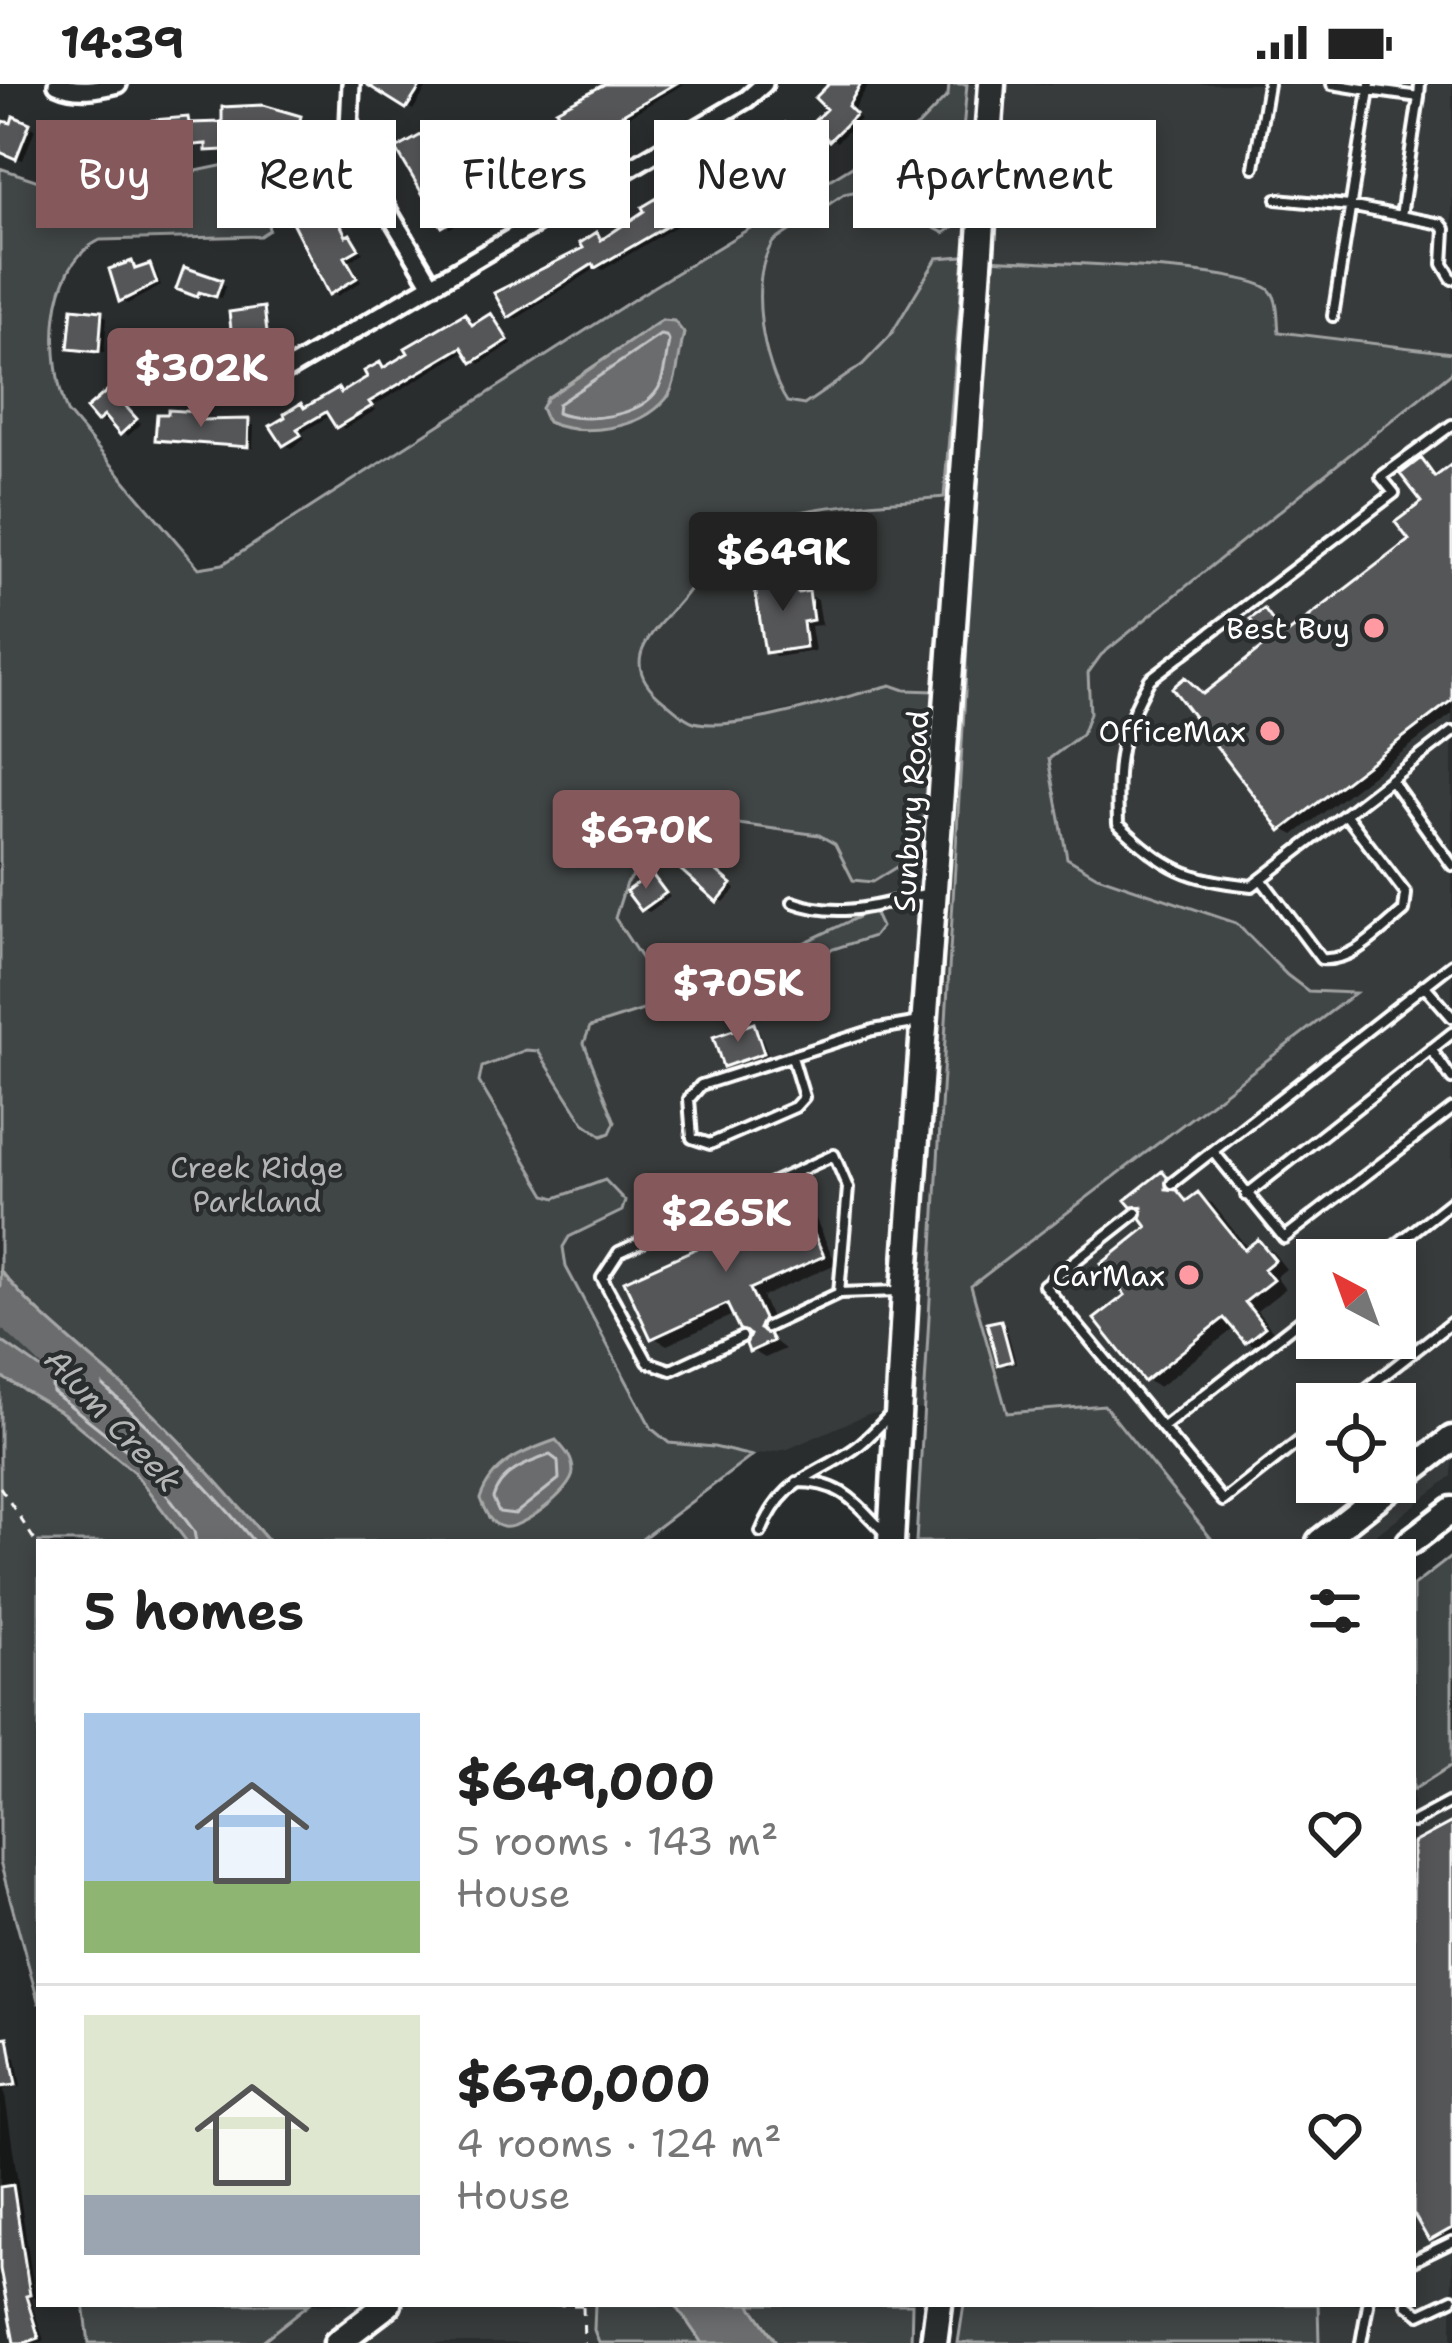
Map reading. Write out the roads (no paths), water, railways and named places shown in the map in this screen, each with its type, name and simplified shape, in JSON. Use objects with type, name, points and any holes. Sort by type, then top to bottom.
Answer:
[{"type":"main road","name":"Sunbury Road","points":[[891,1539],[992,84]]},
{"type":"main road","points":[[1324,1539],[1452,1439]]},
{"type":"main road","points":[[1415,1539],[1452,1510]]},
{"type":"main road","points":[[337,2343],[384,2307]]},
{"type":"main road","points":[[934,2343],[939,2307]]},
{"type":"street","points":[[56,84],[98,89],[118,84]]},
{"type":"street","points":[[351,84],[349,128],[364,169],[432,285]]},
{"type":"street","points":[[161,352],[229,379],[260,381],[289,369],[747,99],[764,84]]},
{"type":"lane","points":[[1254,167],[1268,84]]},
{"type":"lane","points":[[1332,84],[1419,97]]},
{"type":"lane","points":[[1401,216],[1420,84]]},
{"type":"lane","points":[[1333,316],[1369,87]]},
{"type":"lane","points":[[1277,199],[1349,206],[1441,224],[1444,264],[1452,279]]},
{"type":"lane","points":[[1452,425],[1381,477],[1394,494],[1150,679],[1126,721],[1117,766],[1118,824],[1156,859],[1200,881],[1252,886],[1452,732]]},
{"type":"lane","points":[[1391,780],[1452,865]]},
{"type":"lane","points":[[1261,878],[1321,959],[1338,961],[1370,939],[1404,911],[1406,893],[1346,815]]},
{"type":"lane","points":[[794,902],[814,910],[850,913],[936,891]]},
{"type":"lane","points":[[1172,1184],[1452,964]]},
{"type":"lane","points":[[1424,985],[1452,1017]]},
{"type":"lane","points":[[792,1057],[804,1097],[796,1107],[710,1144],[692,1138],[689,1099],[700,1085],[873,1030],[927,1020]]},
{"type":"lane","points":[[1246,1195],[1452,1033]]},
{"type":"lane","points":[[1431,1049],[1452,1079]]},
{"type":"lane","points":[[1213,1151],[1285,1238],[1452,1109]]},
{"type":"lane","points":[[742,1337],[671,1370],[648,1363],[602,1278],[620,1252],[834,1156],[848,1188],[839,1293]]},
{"type":"lane","points":[[1403,1239],[1452,1201]]},
{"type":"lane","points":[[1136,1213],[1044,1285],[1223,1501],[1296,1444]]},
{"type":"lane","points":[[767,1327],[839,1293],[905,1291]]},
{"type":"lane","points":[[1374,1383],[1452,1322]]},
{"type":"lane","points":[[1163,1427],[1296,1323]]},
{"type":"lane","points":[[760,1532],[773,1505],[795,1481],[859,1446],[899,1405]]},
{"type":"lane","points":[[795,1481],[839,1488],[889,1539]]},
{"type":"lane","points":[[1416,1820],[1452,1801]]},
{"type":"lane","points":[[1416,2260],[1452,2242]]},
{"type":"lane","points":[[1411,2307],[1420,2314],[1452,2300]]},
{"type":"lane","points":[[1360,2343],[1367,2307]]},
{"type":"water","points":[[662,320],[674,321],[684,333],[673,385],[655,410],[610,428],[577,429],[547,422],[541,408],[547,398]]},
{"type":"water","points":[[0,1270],[43,1316],[161,1422],[266,1539],[185,1539],[134,1472],[63,1413],[0,1376],[0,1340],[47,1373],[57,1365],[56,1351],[0,1293]]},
{"type":"water","points":[[556,1440],[573,1467],[571,1480],[544,1508],[521,1523],[503,1527],[494,1523],[480,1499],[492,1476],[520,1454]]},
{"type":"water","points":[[677,2307],[752,2307],[777,2343],[702,2343]]},
{"type":"waterway","name":"Alum Creek","points":[[0,1304],[86,1385]]},
{"type":"place","name":"Best Buy","points":[[1374,628]]},
{"type":"place","name":"OfficeMax","points":[[1270,731]]},
{"type":"place","name":"CarMax","points":[[1189,1275]]},
{"type":"park label","name":"Creek Ridge Parkland","points":[[257,1184]]}]
